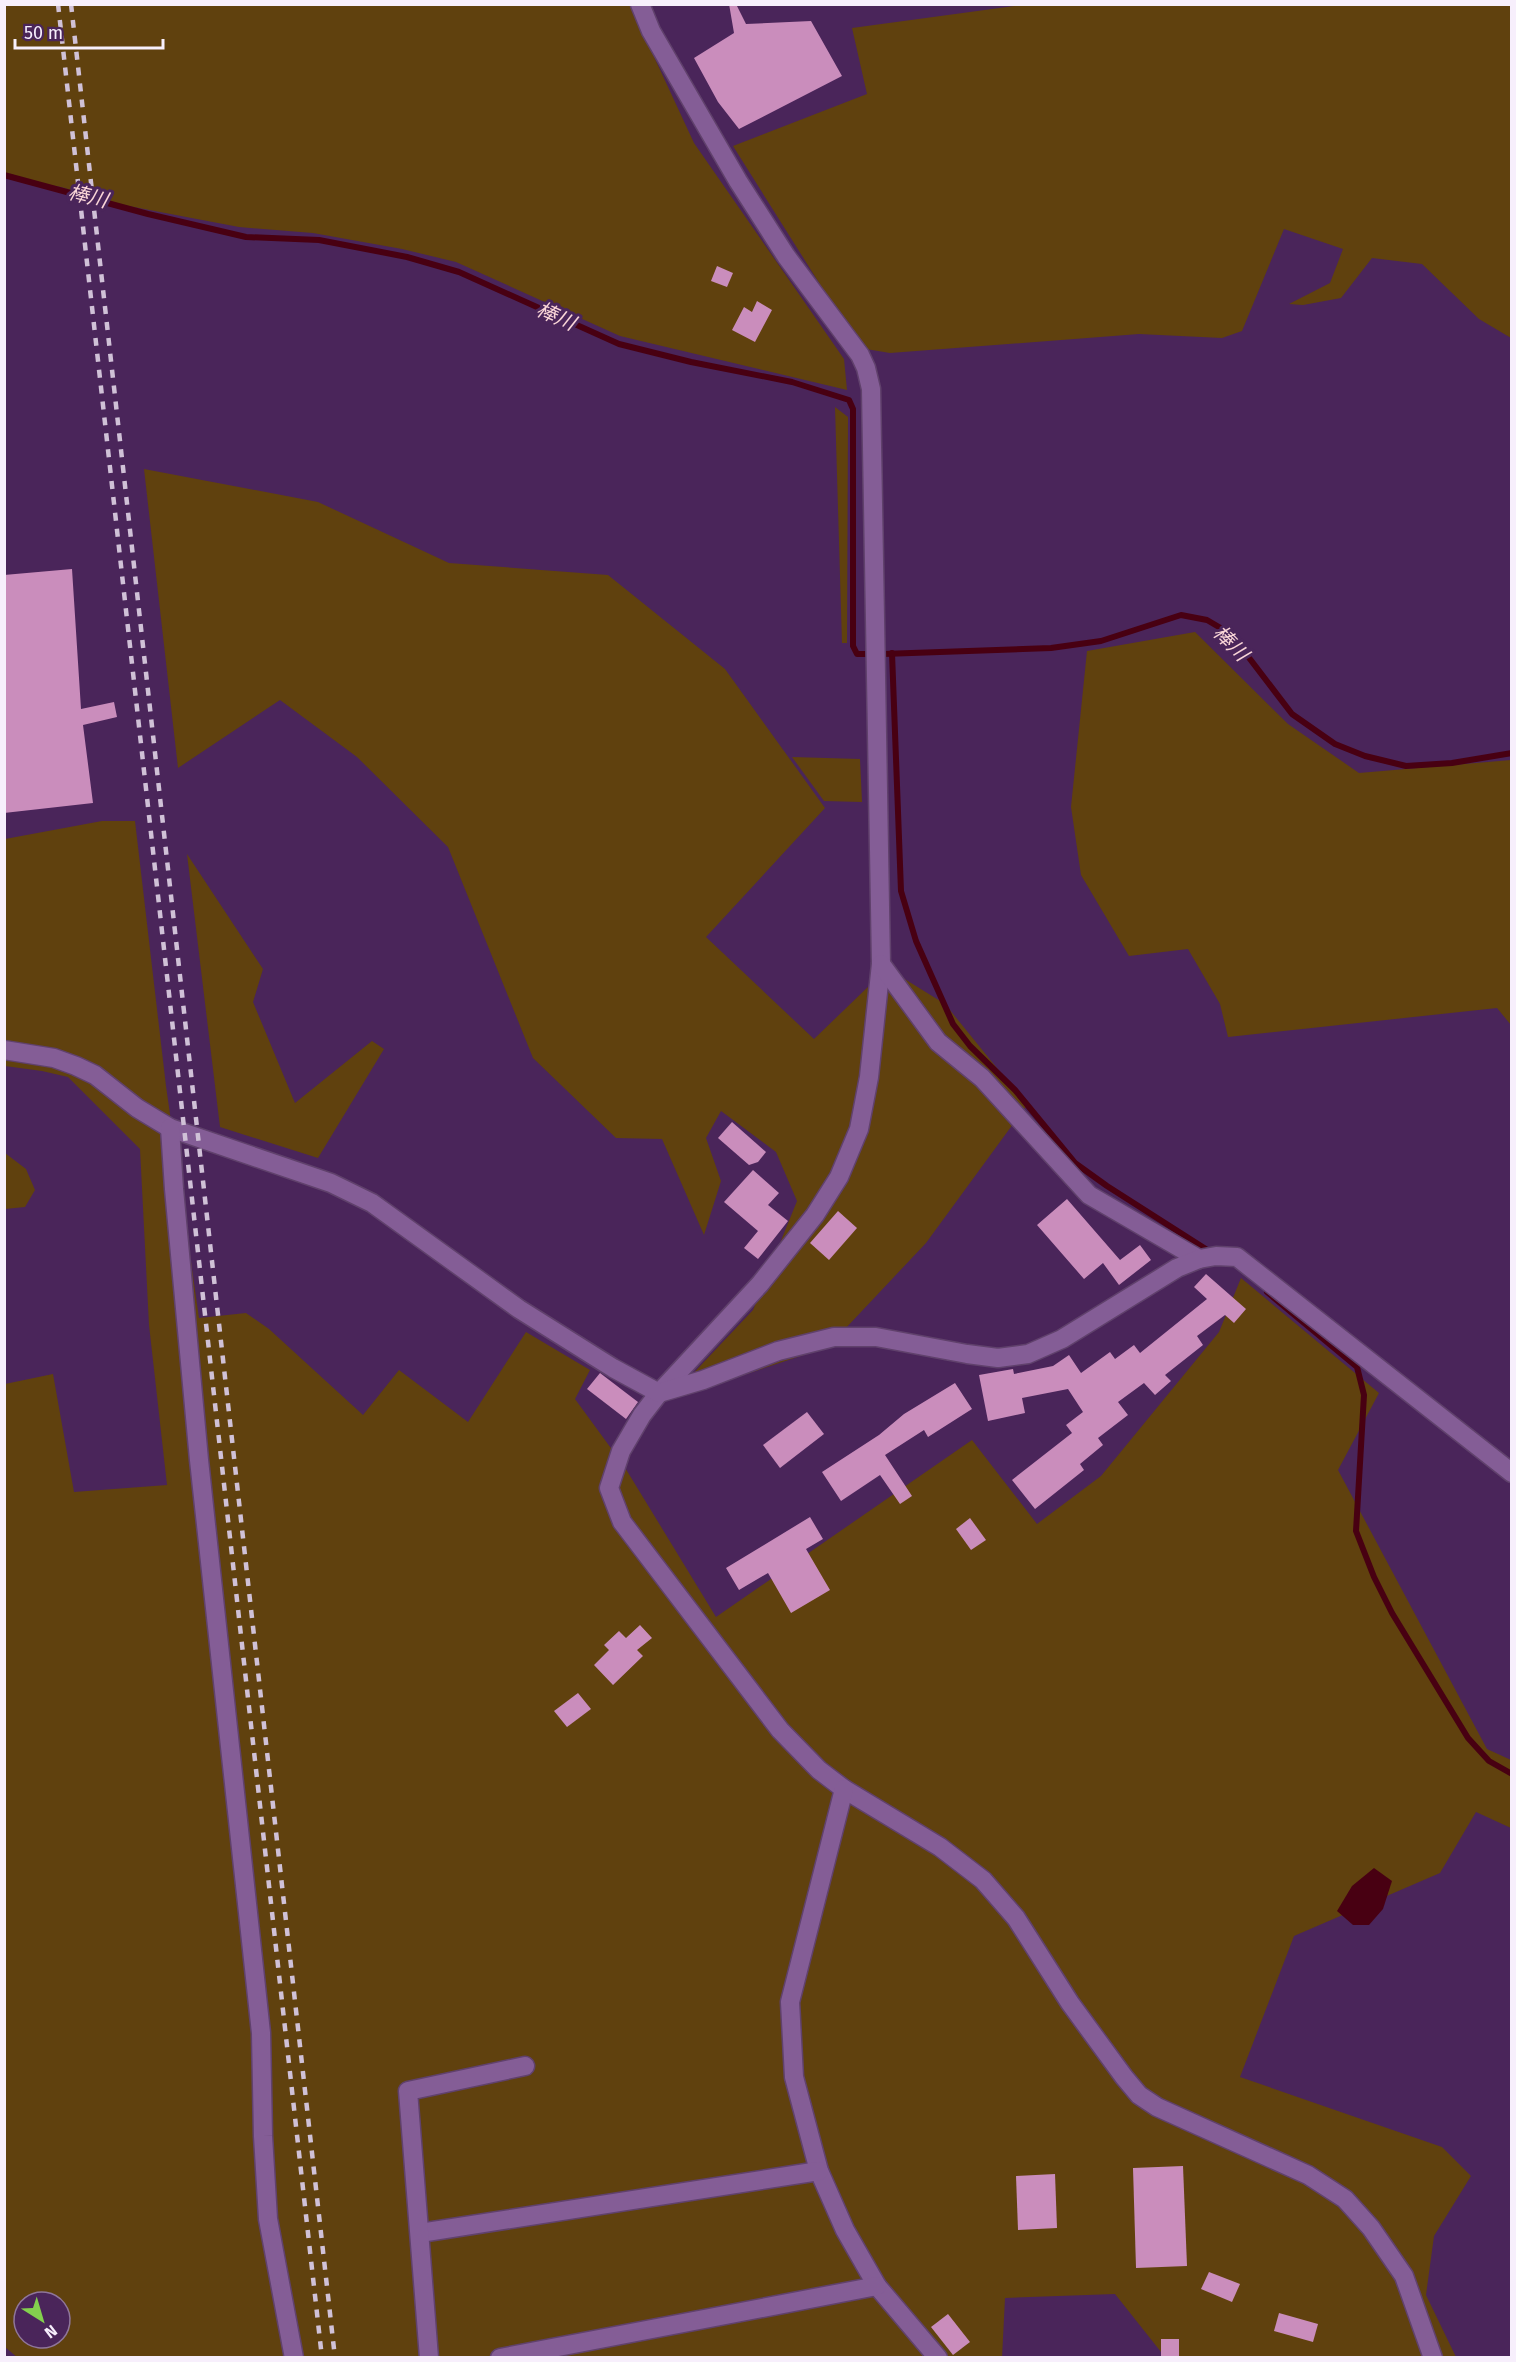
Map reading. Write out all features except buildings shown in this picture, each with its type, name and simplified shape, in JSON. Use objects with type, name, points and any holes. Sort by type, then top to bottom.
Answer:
[{"type":"street","points":[[640,4],[666,59],[738,181],[786,256],[860,355],[866,368],[871,389],[881,964],[865,1098],[859,1129],[839,1177],[814,1215],[760,1284],[659,1393],[642,1415],[621,1451],[609,1488],[622,1522],[780,1730],[819,1770],[844,1789],[940,1847],[983,1880],[1016,1918],[1070,2003],[1139,2095],[1157,2108],[1308,2175],[1345,2199],[1371,2228],[1404,2276],[1433,2358]]},
{"type":"street","points":[[881,964],[938,1042],[982,1078],[1089,1195],[1199,1259]]},
{"type":"street","points":[[4,1050],[54,1058],[76,1066],[95,1075],[137,1108],[170,1128],[331,1183],[372,1203],[519,1309],[613,1368],[659,1393],[703,1380],[778,1352],[834,1337],[876,1336],[998,1358],[1028,1354],[1062,1339],[1177,1268],[1199,1259],[1216,1256],[1237,1257],[1512,1473]]},
{"type":"street","points":[[170,1128],[198,1448],[261,2033],[263,2136],[268,2219],[294,2358]]},
{"type":"street","points":[[844,1789],[790,2002],[794,2077],[819,2171],[845,2230],[877,2286],[938,2358]]},
{"type":"street","points":[[429,2358],[408,2091],[525,2066]]},
{"type":"street","points":[[420,2233],[819,2171]]},
{"type":"street","points":[[500,2358],[877,2286]]},
{"type":"shaded area","points":[[1030,4],[1511,5],[1511,338],[1479,319],[1422,264],[1372,258],[1341,298],[1303,305],[1289,304],[1330,283],[1343,249],[1284,229],[1242,331],[1222,338],[1139,334],[890,353],[860,348],[733,146],[867,94],[852,28]]},
{"type":"shaded area","points":[[4,5],[630,5],[694,143],[844,359],[847,390],[620,336],[456,262],[402,249],[313,233],[239,227],[118,204],[61,187],[5,177]]},
{"type":"shaded area","points":[[835,407],[848,417],[847,643],[842,643]]},
{"type":"shaded area","points":[[144,469],[318,502],[449,563],[608,575],[725,669],[825,808],[706,937],[814,1039],[871,984],[903,978],[945,1004],[1027,1105],[926,1243],[828,1347],[668,1400],[753,1310],[797,1201],[776,1152],[721,1111],[706,1138],[721,1181],[704,1235],[662,1139],[616,1138],[533,1058],[448,847],[357,757],[280,700],[178,768]]},
{"type":"shaded area","points":[[1195,632],[1288,724],[1359,773],[1511,760],[1511,1025],[1497,1008],[1228,1037],[1220,1004],[1188,949],[1129,956],[1081,875],[1071,807],[1087,651]]},
{"type":"shaded area","points":[[792,757],[860,759],[862,802],[824,801]]},
{"type":"shaded area","points":[[102,821],[135,821],[166,1086],[199,1318],[246,1313],[269,1329],[363,1415],[399,1370],[468,1422],[526,1332],[590,1370],[575,1399],[624,1466],[716,1617],[972,1440],[1037,1524],[1101,1476],[1219,1332],[1241,1278],[1379,1393],[1338,1470],[1487,1749],[1511,1760],[1511,1828],[1476,1812],[1440,1873],[1294,1936],[1240,2077],[1442,2147],[1471,2176],[1434,2236],[1426,2295],[1456,2357],[1165,2357],[1115,2294],[1005,2298],[1002,2358],[18,2358],[5,2347],[5,1384],[53,1374],[74,1492],[167,1485],[149,1325],[140,1149],[68,1077],[5,1066],[5,839]]},
{"type":"shaded area","points":[[187,854],[263,969],[253,1002],[295,1103],[372,1041],[384,1049],[318,1158],[220,1127]]},
{"type":"shaded area","points":[[5,1153],[26,1169],[35,1190],[25,1207],[5,1209]]},
{"type":"shaded area","points":[[1374,1868],[1392,1881],[1383,1909],[1369,1925],[1353,1925],[1337,1911],[1352,1886]]},
{"type":"waterway","name":"棒川","points":[[4,175],[148,214],[246,237],[319,240],[407,257],[459,272],[619,344],[691,362],[792,382],[849,400],[853,409],[853,646],[857,654],[868,654]]},
{"type":"waterway","name":"棒川","points":[[883,654],[1051,648],[1101,641],[1181,615],[1207,620],[1224,630],[1237,642],[1292,714],[1335,744],[1365,756],[1406,766],[1452,763],[1512,753]]},
{"type":"waterway","points":[[892,653],[901,891],[916,941],[953,1024],[970,1046],[1015,1090],[1075,1163],[1212,1253]]},
{"type":"waterway","points":[[1267,1292],[1357,1367],[1364,1395],[1356,1531],[1374,1577],[1392,1613],[1468,1738],[1489,1761],[1512,1774]]},
{"type":"railway","points":[[58,4],[322,2358]]},
{"type":"railway","points":[[71,4],[335,2358]]}]
